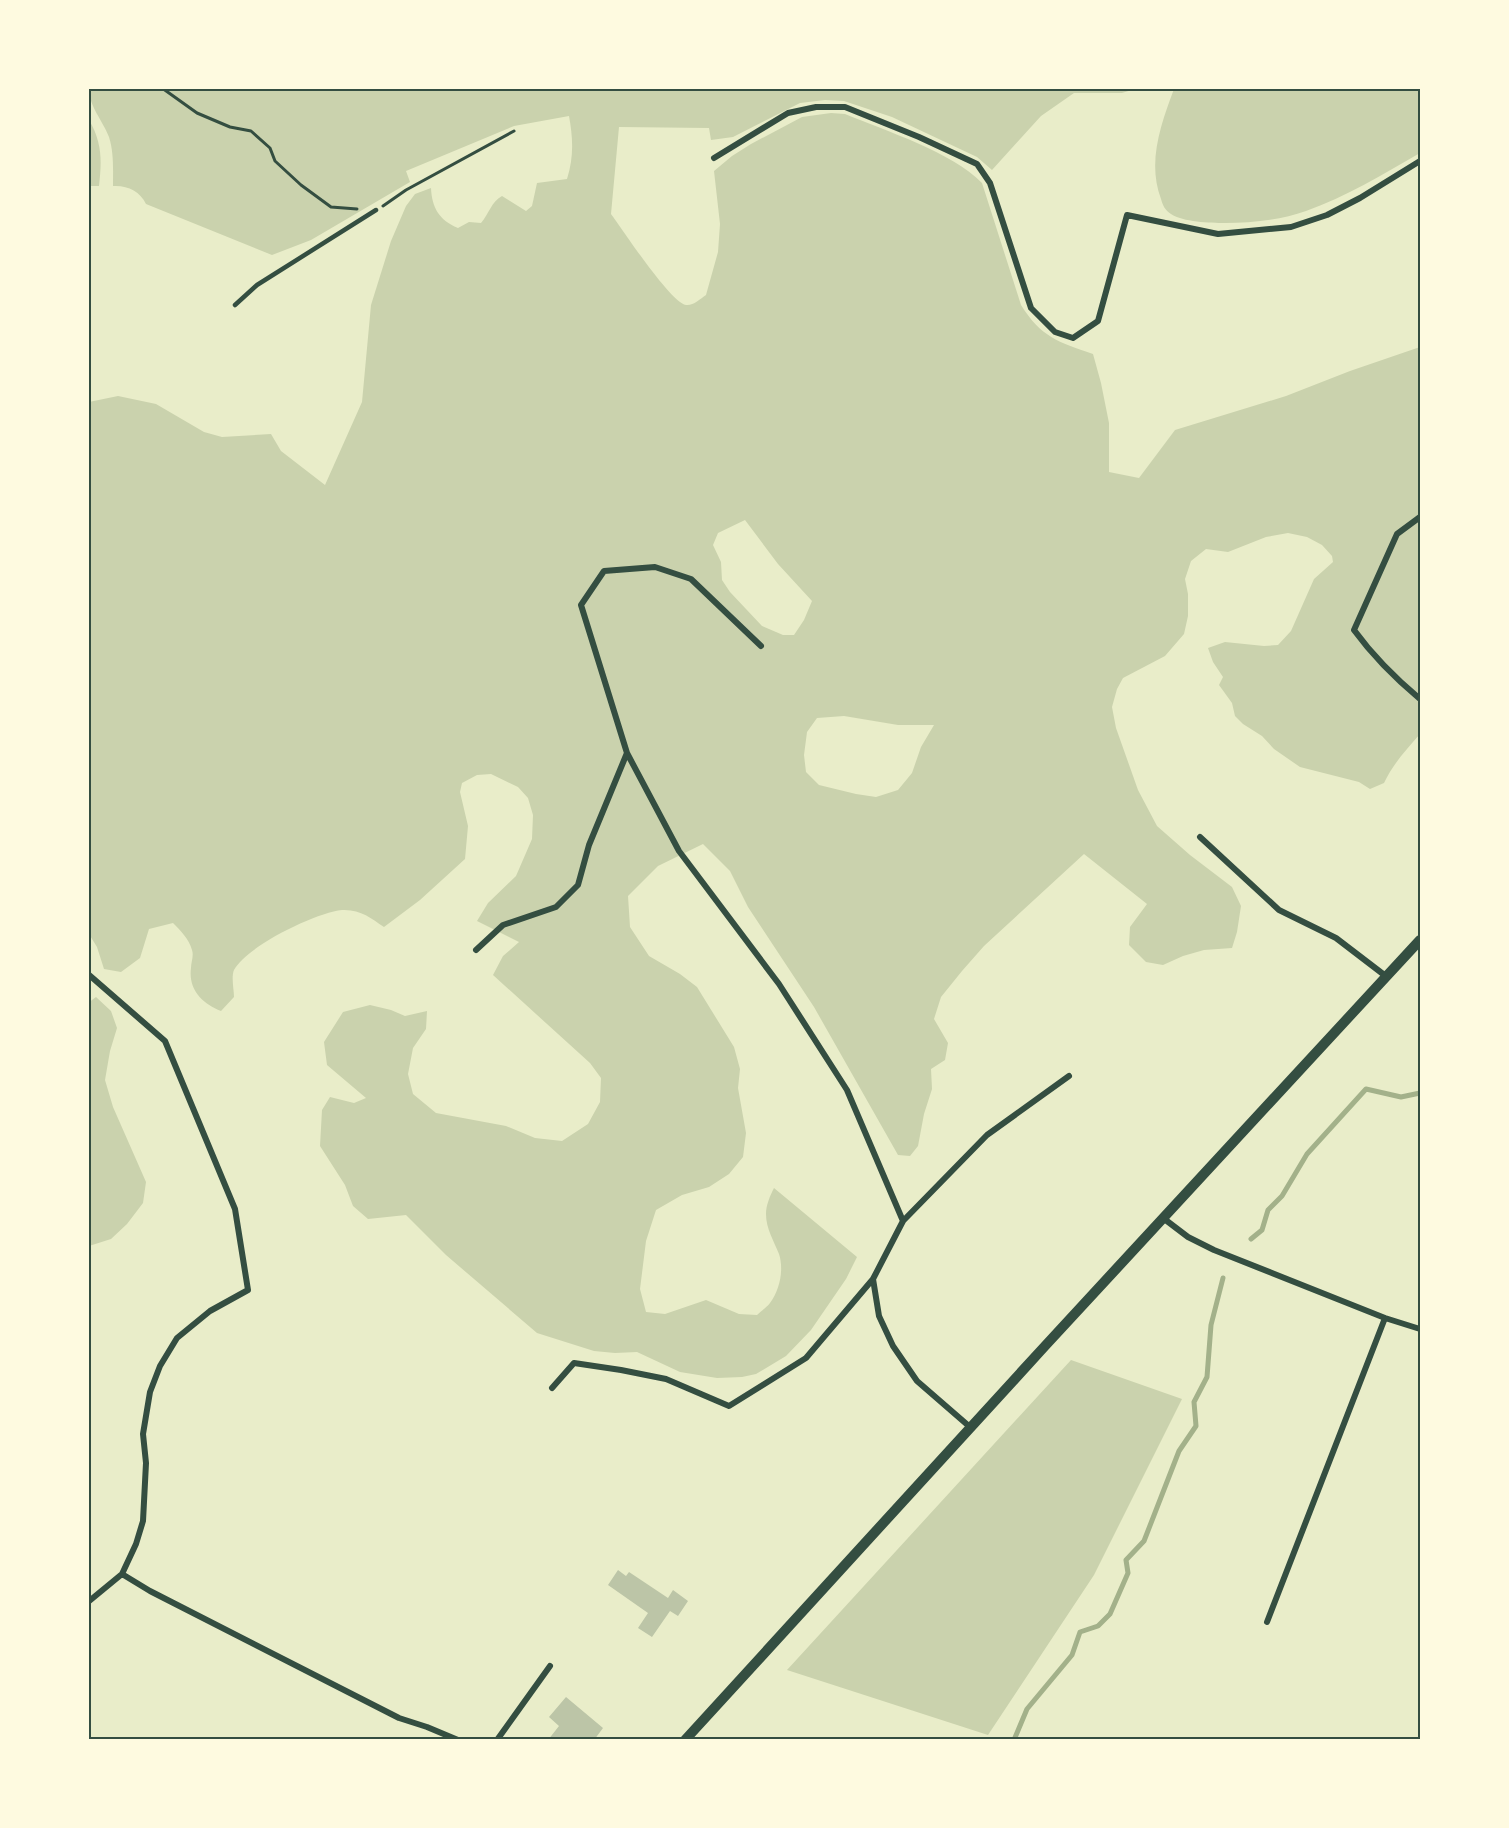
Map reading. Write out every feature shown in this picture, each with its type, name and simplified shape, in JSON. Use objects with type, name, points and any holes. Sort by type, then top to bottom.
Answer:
[{"type":"street","points":[[714,158],[788,113],[816,107],[845,107],[977,164],[990,183],[1031,308],[1055,332],[1073,338],[1098,321],[1127,215],[1218,234],[1291,227],[1327,215],[1360,198],[1420,161]]},
{"type":"street","points":[[1420,517],[1397,534],[1353,630],[1369,651],[1420,699]]},
{"type":"street","points":[[761,646],[692,579],[655,567],[604,571],[581,605],[627,753],[679,851],[779,984],[848,1090],[903,1221]]},
{"type":"street","points":[[476,950],[503,926],[556,907],[578,885],[589,845],[627,753]]},
{"type":"street","points":[[1200,837],[1279,910],[1336,938],[1387,977]]},
{"type":"street","points":[[685,1740],[1162,1218],[1420,940]]},
{"type":"street","points":[[88,974],[165,1041],[235,1209],[248,1290],[210,1311],[177,1338],[160,1366],[150,1392],[142,1434],[146,1463],[143,1521],[136,1544],[122,1574],[88,1602]]},
{"type":"street","points":[[552,1388],[574,1363],[666,1379],[729,1406],[806,1358],[873,1279],[903,1221],[987,1135],[1069,1076]]},
{"type":"street","points":[[1162,1218],[1188,1237],[1214,1250],[1385,1318],[1420,1329]]},
{"type":"street","points":[[873,1279],[879,1317],[893,1346],[917,1381],[970,1427]]},
{"type":"street","points":[[1267,1622],[1385,1318]]},
{"type":"street","points":[[122,1574],[150,1591],[399,1718],[458,1740]]},
{"type":"street","points":[[497,1740],[550,1666]]},
{"type":"lane","points":[[236,304],[257,285],[376,210]]},
{"type":"path","points":[[162,88],[197,113],[230,127],[250,131],[270,148],[275,161],[301,185],[331,207],[376,210],[406,190],[514,130]]},
{"type":"green space","points":[[89,89],[1135,89],[1122,93],[1074,93],[1041,116],[992,170],[977,157],[892,117],[844,101],[825,100],[800,103],[733,137],[711,140],[709,128],[619,127],[611,214],[669,292],[679,301],[689,305],[706,295],[718,252],[720,224],[714,171],[751,144],[802,117],[831,113],[845,114],[936,152],[969,172],[982,183],[1021,305],[1028,316],[1051,337],[1093,354],[1109,423],[1109,472],[1139,478],[1175,430],[1286,396],[1420,347],[1420,734],[1396,763],[1384,783],[1370,789],[1359,782],[1300,767],[1274,749],[1262,736],[1235,716],[1232,703],[1219,685],[1223,677],[1213,662],[1208,648],[1225,642],[1278,645],[1291,631],[1314,579],[1333,562],[1332,556],[1322,545],[1307,537],[1288,533],[1266,537],[1228,552],[1206,549],[1191,561],[1185,579],[1188,616],[1184,634],[1165,656],[1123,678],[1112,707],[1116,728],[1138,790],[1157,826],[1232,887],[1241,906],[1232,948],[1204,950],[1163,965],[1146,962],[1129,945],[1130,927],[1147,904],[1084,854],[984,946],[941,997],[934,1019],[948,1043],[945,1060],[931,1069],[932,1089],[924,1114],[918,1146],[910,1156],[898,1155],[814,1007],[748,907],[730,871],[703,844],[658,866],[628,896],[630,927],[649,956],[697,987],[734,1047],[740,1069],[738,1088],[746,1133],[743,1157],[729,1174],[709,1187],[682,1195],[656,1210],[646,1241],[640,1289],[646,1312],[665,1314],[706,1300],[739,1314],[757,1315],[767,1306],[779,1286],[781,1273],[779,1254],[766,1219],[767,1204],[774,1188],[857,1257],[846,1279],[811,1330],[786,1356],[756,1374],[717,1378],[680,1372],[637,1352],[594,1351],[537,1333],[446,1255],[406,1215],[368,1219],[353,1206],[345,1185],[320,1146],[322,1110],[330,1097],[354,1103],[366,1098],[327,1065],[324,1042],[343,1012],[370,1005],[405,1016],[427,1011],[426,1029],[413,1048],[408,1074],[413,1094],[436,1113],[506,1126],[535,1138],[562,1141],[588,1124],[600,1102],[601,1078],[590,1063],[493,975],[503,956],[519,942],[477,921],[488,903],[516,876],[532,839],[533,815],[528,798],[518,787],[491,774],[477,775],[462,783],[460,792],[468,826],[465,859],[420,900],[384,927],[370,917],[342,910],[330,912],[299,924],[267,941],[241,961],[234,970],[234,997],[221,1011],[203,1000],[194,989],[191,976],[193,954],[191,946],[173,923],[149,929],[140,958],[121,972],[104,969],[97,947],[89,934],[89,402],[118,396],[156,404],[204,432],[222,437],[271,434],[281,451],[325,485],[362,402],[371,305],[391,241],[406,206],[415,194],[431,188],[433,202],[438,213],[458,228],[469,222],[481,223],[495,201],[502,196],[526,211],[532,206],[537,183],[567,179],[572,148],[569,116],[514,126],[406,171],[410,182],[311,240],[272,255],[146,204],[132,190],[113,186],[111,143]],"holes":[[[745,520],[778,564],[812,601],[804,620],[794,635],[783,635],[762,626],[730,592],[722,580],[721,562],[713,545],[718,533]],[[844,716],[898,725],[934,725],[921,747],[912,773],[898,790],[876,797],[856,794],[819,785],[806,772],[804,755],[807,732],[817,718]]]},
{"type":"green space","points":[[1174,89],[1420,89],[1420,153],[1350,192],[1286,217],[1235,223],[1182,219],[1164,208],[1155,171],[1160,129]]},
{"type":"green space","points":[[89,120],[100,152],[99,186],[89,186]]},
{"type":"green space","points":[[96,997],[111,1011],[117,1028],[105,1080],[113,1107],[146,1182],[143,1203],[127,1224],[111,1239],[89,1246],[88,1003]]},
{"type":"green space","points":[[1071,1360],[1182,1399],[1094,1575],[988,1735],[787,1670]]},
{"type":"building","points":[[618,1570],[626,1576],[629,1572],[668,1598],[673,1590],[688,1601],[678,1616],[670,1611],[652,1637],[638,1628],[648,1613],[608,1585]]},
{"type":"building","points":[[566,1697],[603,1728],[594,1740],[548,1740],[559,1726],[549,1717]]},
{"type":"waterway","points":[[1251,1239],[1262,1230],[1268,1210],[1282,1196],[1307,1154],[1366,1089],[1401,1097],[1420,1093]]},
{"type":"waterway","points":[[1014,1740],[1027,1709],[1072,1655],[1080,1632],[1098,1626],[1110,1614],[1128,1573],[1126,1560],[1144,1541],[1179,1451],[1196,1426],[1194,1402],[1207,1377],[1211,1325],[1223,1278]]}]
